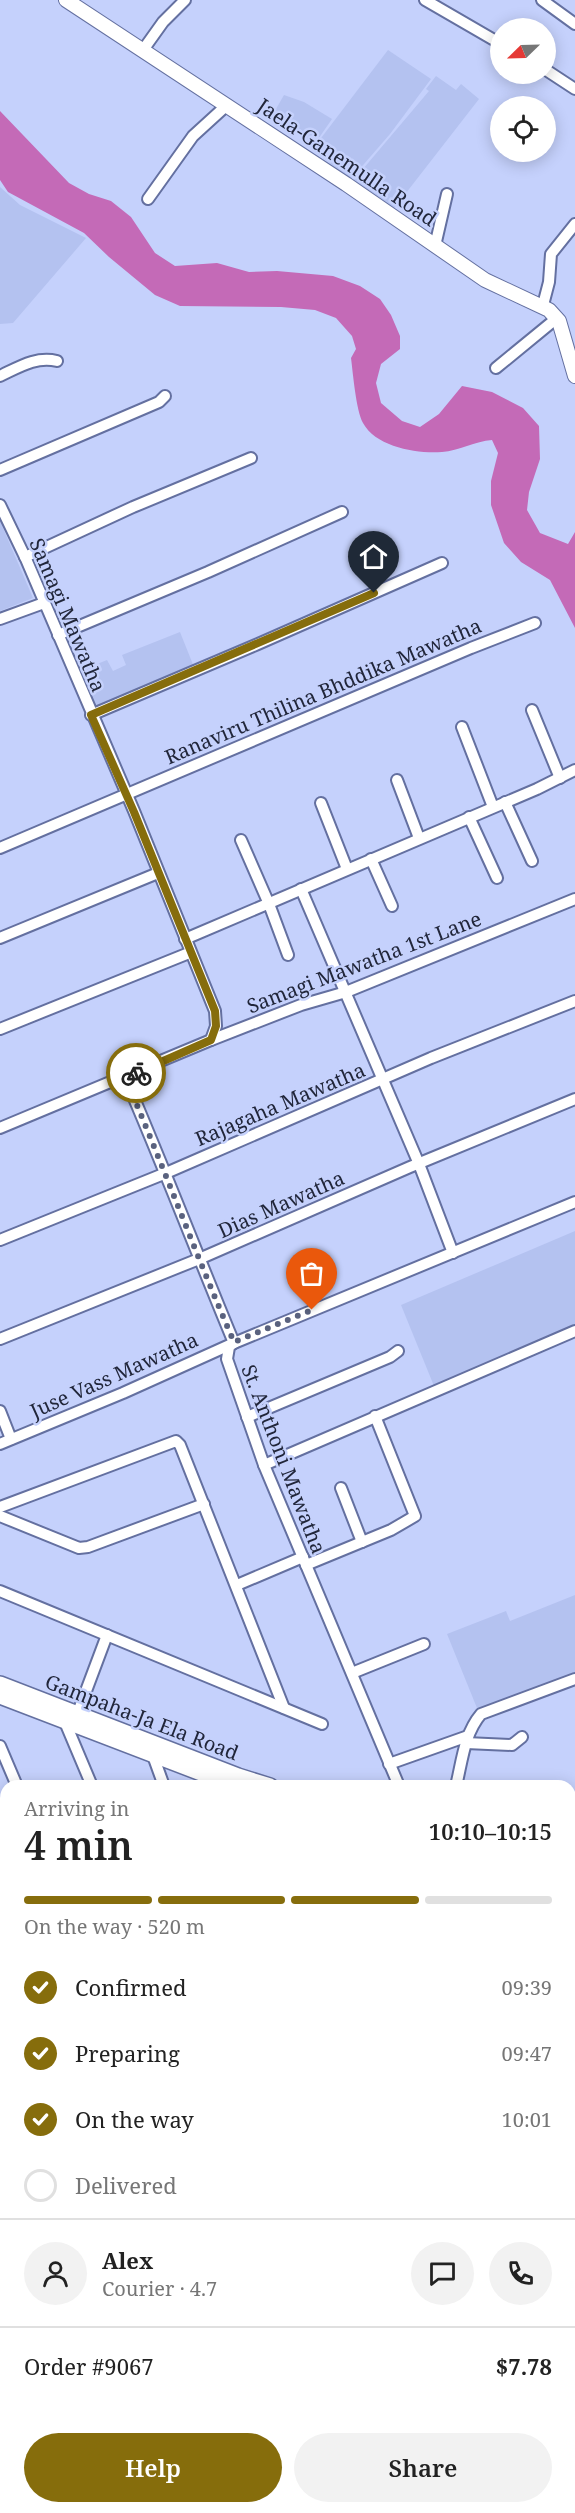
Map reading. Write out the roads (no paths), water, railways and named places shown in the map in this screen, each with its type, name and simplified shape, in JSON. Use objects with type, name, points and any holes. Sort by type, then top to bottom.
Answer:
[{"type":"highway","name":"Gampaha-Ja Ela Road","points":[[0,1684],[71,1718]]},
{"type":"highway","name":"Gampaha-Ja Ela Road","points":[[0,1696],[71,1718],[151,1749],[221,1780]]},
{"type":"highway","name":"Gampaha-Ja Ela Road","points":[[151,1749],[251,1780]]},
{"type":"main road","name":"Jaela-Ganemulla Road","points":[[66,0],[227,105],[497,287],[543,305],[557,318]]},
{"type":"main road","points":[[557,318],[572,354],[575,376]]},
{"type":"street","points":[[143,50],[163,22],[185,0]]},
{"type":"street","points":[[425,0],[490,38]]},
{"type":"street","points":[[542,0],[575,24]]},
{"type":"street","points":[[556,76],[575,88]]},
{"type":"street","points":[[148,199],[193,136],[227,105]]},
{"type":"street","points":[[435,246],[447,194]]},
{"type":"street","points":[[543,305],[549,282],[551,254],[575,224]]},
{"type":"street","points":[[496,368],[557,318]]},
{"type":"street","points":[[0,376],[36,360],[45,358],[57,361]]},
{"type":"street","points":[[0,470],[159,402],[165,396]]},
{"type":"street","points":[[25,557],[133,507],[251,458]]},
{"type":"street","name":"Samagi Mawatha","points":[[0,505],[25,557],[126,794],[189,953],[215,1011],[216,1026],[211,1040]]},
{"type":"street","points":[[58,635],[218,568],[342,512]]},
{"type":"street","points":[[91,715],[442,562]]},
{"type":"street","points":[[0,620],[44,603]]},
{"type":"street","name":"Ranaviru Thilina Bhddika Mawatha","points":[[0,848],[535,623]]},
{"type":"street","points":[[532,710],[560,778]]},
{"type":"street","points":[[462,727],[493,807]]},
{"type":"street","points":[[185,939],[469,818],[575,770]]},
{"type":"street","points":[[397,780],[419,838]]},
{"type":"street","points":[[505,802],[532,861]]},
{"type":"street","points":[[321,803],[347,869]]},
{"type":"street","points":[[469,818],[497,878]]},
{"type":"street","points":[[241,840],[288,955]]},
{"type":"street","points":[[371,859],[392,906]]},
{"type":"street","points":[[0,938],[158,873]]},
{"type":"street","points":[[301,890],[346,992],[453,1253]]},
{"type":"street","name":"Samagi Mawatha 1st Lane","points":[[0,1128],[211,1040],[301,1005],[346,992],[575,899]]},
{"type":"street","points":[[0,1029],[189,953]]},
{"type":"street","name":"Rajagaha Mawatha","points":[[0,1240],[166,1173],[431,1058],[575,1001]]},
{"type":"street","name":"St. Anthoni Mawatha","points":[[125,1077],[234,1342],[228,1347],[226,1359],[264,1465],[396,1780]]},
{"type":"street","name":"Dias Mawatha","points":[[0,1339],[199,1260],[418,1164],[575,1099]]},
{"type":"street","name":"Juse Vass Mawatha","points":[[0,1444],[123,1393],[234,1342],[575,1202]]},
{"type":"street","points":[[264,1465],[575,1331]]},
{"type":"street","points":[[247,1417],[390,1357],[398,1351]]},
{"type":"street","points":[[0,1411],[11,1439]]},
{"type":"street","points":[[237,1585],[362,1542],[391,1530],[415,1516],[375,1416]]},
{"type":"street","points":[[0,1507],[176,1441],[180,1445],[237,1585],[284,1708]]},
{"type":"street","points":[[341,1488],[362,1542]]},
{"type":"street","points":[[0,1516],[79,1548],[88,1547],[204,1504]]},
{"type":"street","points":[[0,1592],[322,1724]]},
{"type":"street","points":[[90,1780],[71,1718],[107,1635]]},
{"type":"street","points":[[352,1673],[424,1644]]},
{"type":"street","points":[[457,1780],[472,1724],[480,1714],[575,1679]]},
{"type":"street","points":[[389,1764],[467,1740],[512,1745],[522,1737]]},
{"type":"street","points":[[0,1746],[14,1780]]},
{"type":"street","points":[[151,1749],[162,1780]]}]
